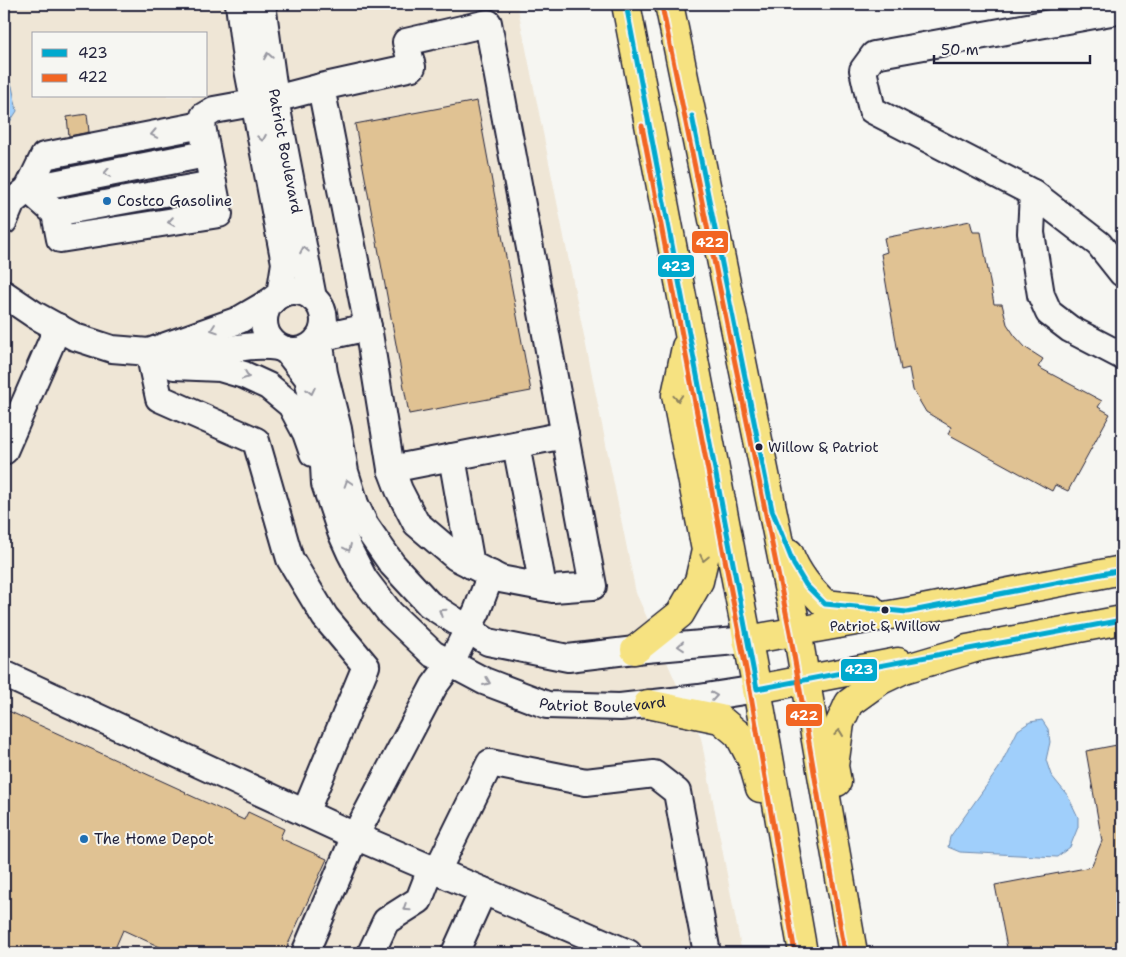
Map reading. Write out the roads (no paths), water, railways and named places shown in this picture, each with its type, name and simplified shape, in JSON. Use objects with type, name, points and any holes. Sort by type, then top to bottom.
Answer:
[{"type":"main road","points":[[626,4],[757,689],[804,953]]},
{"type":"main road","points":[[669,4],[797,631],[854,953]]},
{"type":"main road","points":[[635,650],[680,614],[699,581],[706,550],[676,395],[689,333]]},
{"type":"main road","points":[[772,510],[794,565],[806,585],[825,604],[907,612]]},
{"type":"main road","name":"Patriot Boulevard","points":[[747,640],[907,612],[1122,570]]},
{"type":"main road","name":"Patriot Boulevard","points":[[757,689],[1122,620]]},
{"type":"main road","points":[[868,953],[834,766],[840,723],[849,703],[881,680],[904,669],[985,645]]},
{"type":"main road","points":[[648,704],[720,719],[739,735],[752,760],[774,837],[794,953]]},
{"type":"street","name":"Patriot Boulevard","points":[[239,4],[246,59],[265,101],[316,302],[324,322],[319,338],[324,373],[338,429],[345,472],[355,504],[365,525],[392,564],[429,604],[488,642],[568,658],[747,640]]},
{"type":"street","name":"Patriot Boulevard","points":[[262,4],[265,101],[285,263],[276,298],[268,307],[264,324],[271,341],[282,348],[308,378],[323,447],[325,484],[341,532],[369,587],[390,613],[433,654],[484,681],[548,705],[620,706],[648,704],[757,689]]},
{"type":"street","points":[[1120,266],[1099,244],[1033,193],[872,110],[863,70],[874,55],[1122,10]]},
{"type":"street","points":[[28,189],[55,213],[60,239],[219,214],[206,154],[202,125],[204,116],[214,110],[265,101],[321,87],[412,67],[406,42],[488,23],[593,586],[553,589],[500,579],[456,557],[416,523],[399,490],[392,469],[366,317],[321,87]]},
{"type":"street","points":[[4,221],[12,202],[28,189],[44,156],[202,125]]},
{"type":"street","points":[[28,189],[206,154]]},
{"type":"street","points":[[1033,193],[1031,233],[1041,295],[1049,313],[1070,329],[1122,356]]},
{"type":"street","points":[[4,294],[35,315],[75,337],[112,349],[149,352],[239,320],[288,292],[297,292],[316,302],[366,317]]},
{"type":"street","points":[[174,366],[242,346],[264,345],[295,351],[304,350],[319,338],[366,317]]},
{"type":"street","points":[[4,452],[58,328]]},
{"type":"street","points":[[149,352],[174,366],[220,368],[244,375],[268,386],[291,405],[306,433],[325,484]]},
{"type":"street","points":[[149,352],[159,398],[256,441],[290,559],[326,617],[366,666],[304,812]]},
{"type":"street","points":[[392,469],[565,435]]},
{"type":"street","points":[[516,445],[543,587]]},
{"type":"street","points":[[305,953],[355,836],[434,686],[451,663],[477,611],[481,569],[452,457]]},
{"type":"street","points":[[4,674],[355,836],[628,953]]},
{"type":"street","points":[[371,953],[386,921],[419,900],[490,763],[586,782],[654,774],[677,792],[706,953]]},
{"type":"street","points":[[455,953],[483,891]]},
{"type":"water","points":[[4,67],[12,86],[17,111],[4,131]]},
{"type":"water","points":[[1042,720],[1048,729],[1050,742],[1046,760],[1051,775],[1068,796],[1078,817],[1078,827],[1070,847],[1057,857],[960,852],[948,847],[950,837],[999,768],[1018,730],[1030,722]]},
{"type":"place","name":"Costco Gasoline","points":[[107,201]]},
{"type":"place","name":"Willow & Patriot","points":[[759,447]]},
{"type":"place","name":"Patriot & Willow","points":[[885,610]]},
{"type":"place","name":"The Home Depot","points":[[84,839]]}]
